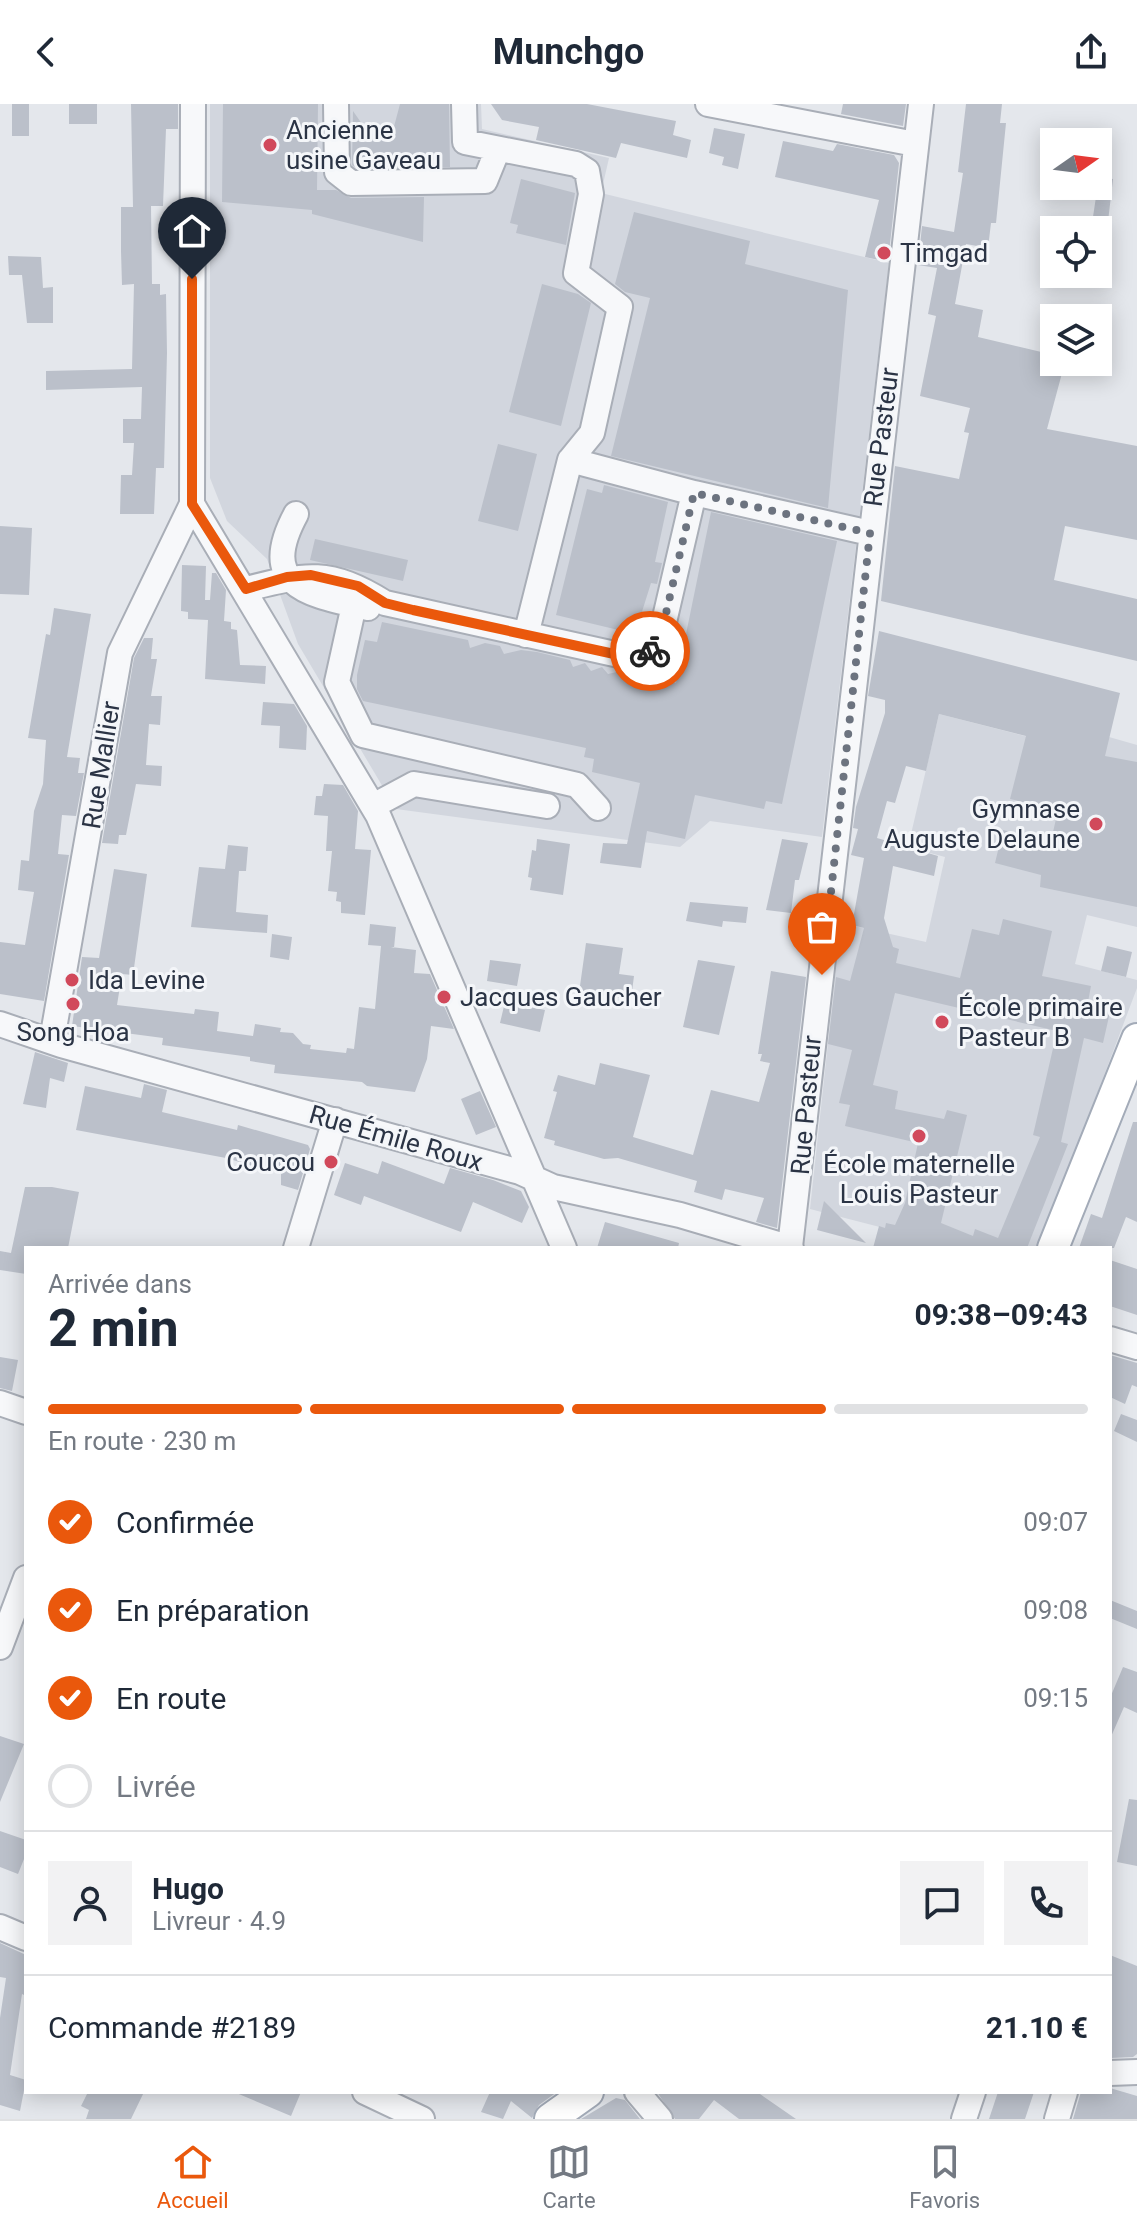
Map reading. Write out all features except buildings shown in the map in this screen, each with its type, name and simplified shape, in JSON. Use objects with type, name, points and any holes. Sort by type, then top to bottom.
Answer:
[{"type":"main road","points":[[1054,1246],[1137,1039]]},
{"type":"main road","points":[[550,2119],[585,2094]]},
{"type":"street","points":[[193,104],[192,504],[246,589],[373,806],[563,1246]]},
{"type":"street","points":[[336,104],[337,172],[351,183],[485,181],[498,149]]},
{"type":"street","points":[[464,104],[465,142],[576,164],[587,171],[591,183],[576,273],[620,307],[592,433],[570,460],[526,635]]},
{"type":"street","points":[[708,104],[915,144]]},
{"type":"street","name":"Rue Pasteur","points":[[791,1246],[921,104]]},
{"type":"street","points":[[570,460],[694,493],[870,533]]},
{"type":"street","points":[[246,589],[287,577],[311,575],[358,586],[385,603],[628,657],[650,652],[664,622],[694,493]]},
{"type":"street","name":"Rue Mallier","points":[[52,1040],[120,653],[192,504]]},
{"type":"street","points":[[287,577],[308,595],[369,608],[385,603]]},
{"type":"street","points":[[354,605],[337,682],[342,700],[363,735],[577,785],[598,808]]},
{"type":"street","points":[[373,806],[414,784],[547,806]]},
{"type":"street","name":"Rue Émile Roux","points":[[0,1024],[335,1120],[553,1187],[680,1215],[784,1246]]},
{"type":"street","points":[[297,1246],[335,1120]]},
{"type":"street","points":[[1112,1340],[1137,1347]]},
{"type":"street","points":[[0,1403],[24,1411]]},
{"type":"street","points":[[0,1647],[24,1583]]},
{"type":"street","points":[[0,1927],[24,1937]]},
{"type":"street","points":[[1112,2073],[1137,2072]]},
{"type":"street","points":[[369,2094],[422,2119]]},
{"type":"street","points":[[639,2094],[660,2119]]},
{"type":"street","points":[[964,2119],[972,2094]]},
{"type":"street","points":[[1057,2119],[1064,2094]]},
{"type":"shaded area","points":[[210,104],[481,104],[482,129],[609,158],[601,193],[889,263],[822,837],[710,821],[680,847],[396,809],[298,644],[267,559],[227,521],[210,478]]},
{"type":"shaded area","points":[[939,714],[1087,752],[1109,737],[1137,745],[1137,927],[1087,915],[1075,964],[1137,980],[1137,988],[1040,1246],[933,1246],[934,1241],[810,1209],[841,923],[926,942],[945,857],[908,847]]},
{"type":"way so far","points":[[650,651],[664,622],[694,493],[870,533],[822,975]]},
{"type":"place","name":"Ancienne usine Gaveau","points":[[270,145]]},
{"type":"place","name":"Timgad","points":[[884,253]]},
{"type":"place","name":"Gymnase Auguste Delaune","points":[[1096,824]]},
{"type":"place","name":"Ida Levine","points":[[72,980]]},
{"type":"place","name":"Jacques Gaucher","points":[[444,997]]},
{"type":"place","name":"Song Hoa","points":[[73,1004]]},
{"type":"place","name":"École primaire Pasteur B","points":[[942,1022]]},
{"type":"place","name":"École maternelle Louis Pasteur","points":[[919,1136]]},
{"type":"place","name":"Coucou","points":[[331,1162]]},
{"type":"route","points":[[192,279],[192,504],[246,589],[287,577],[311,575],[358,586],[385,603],[413,610],[628,657],[650,651]]}]
